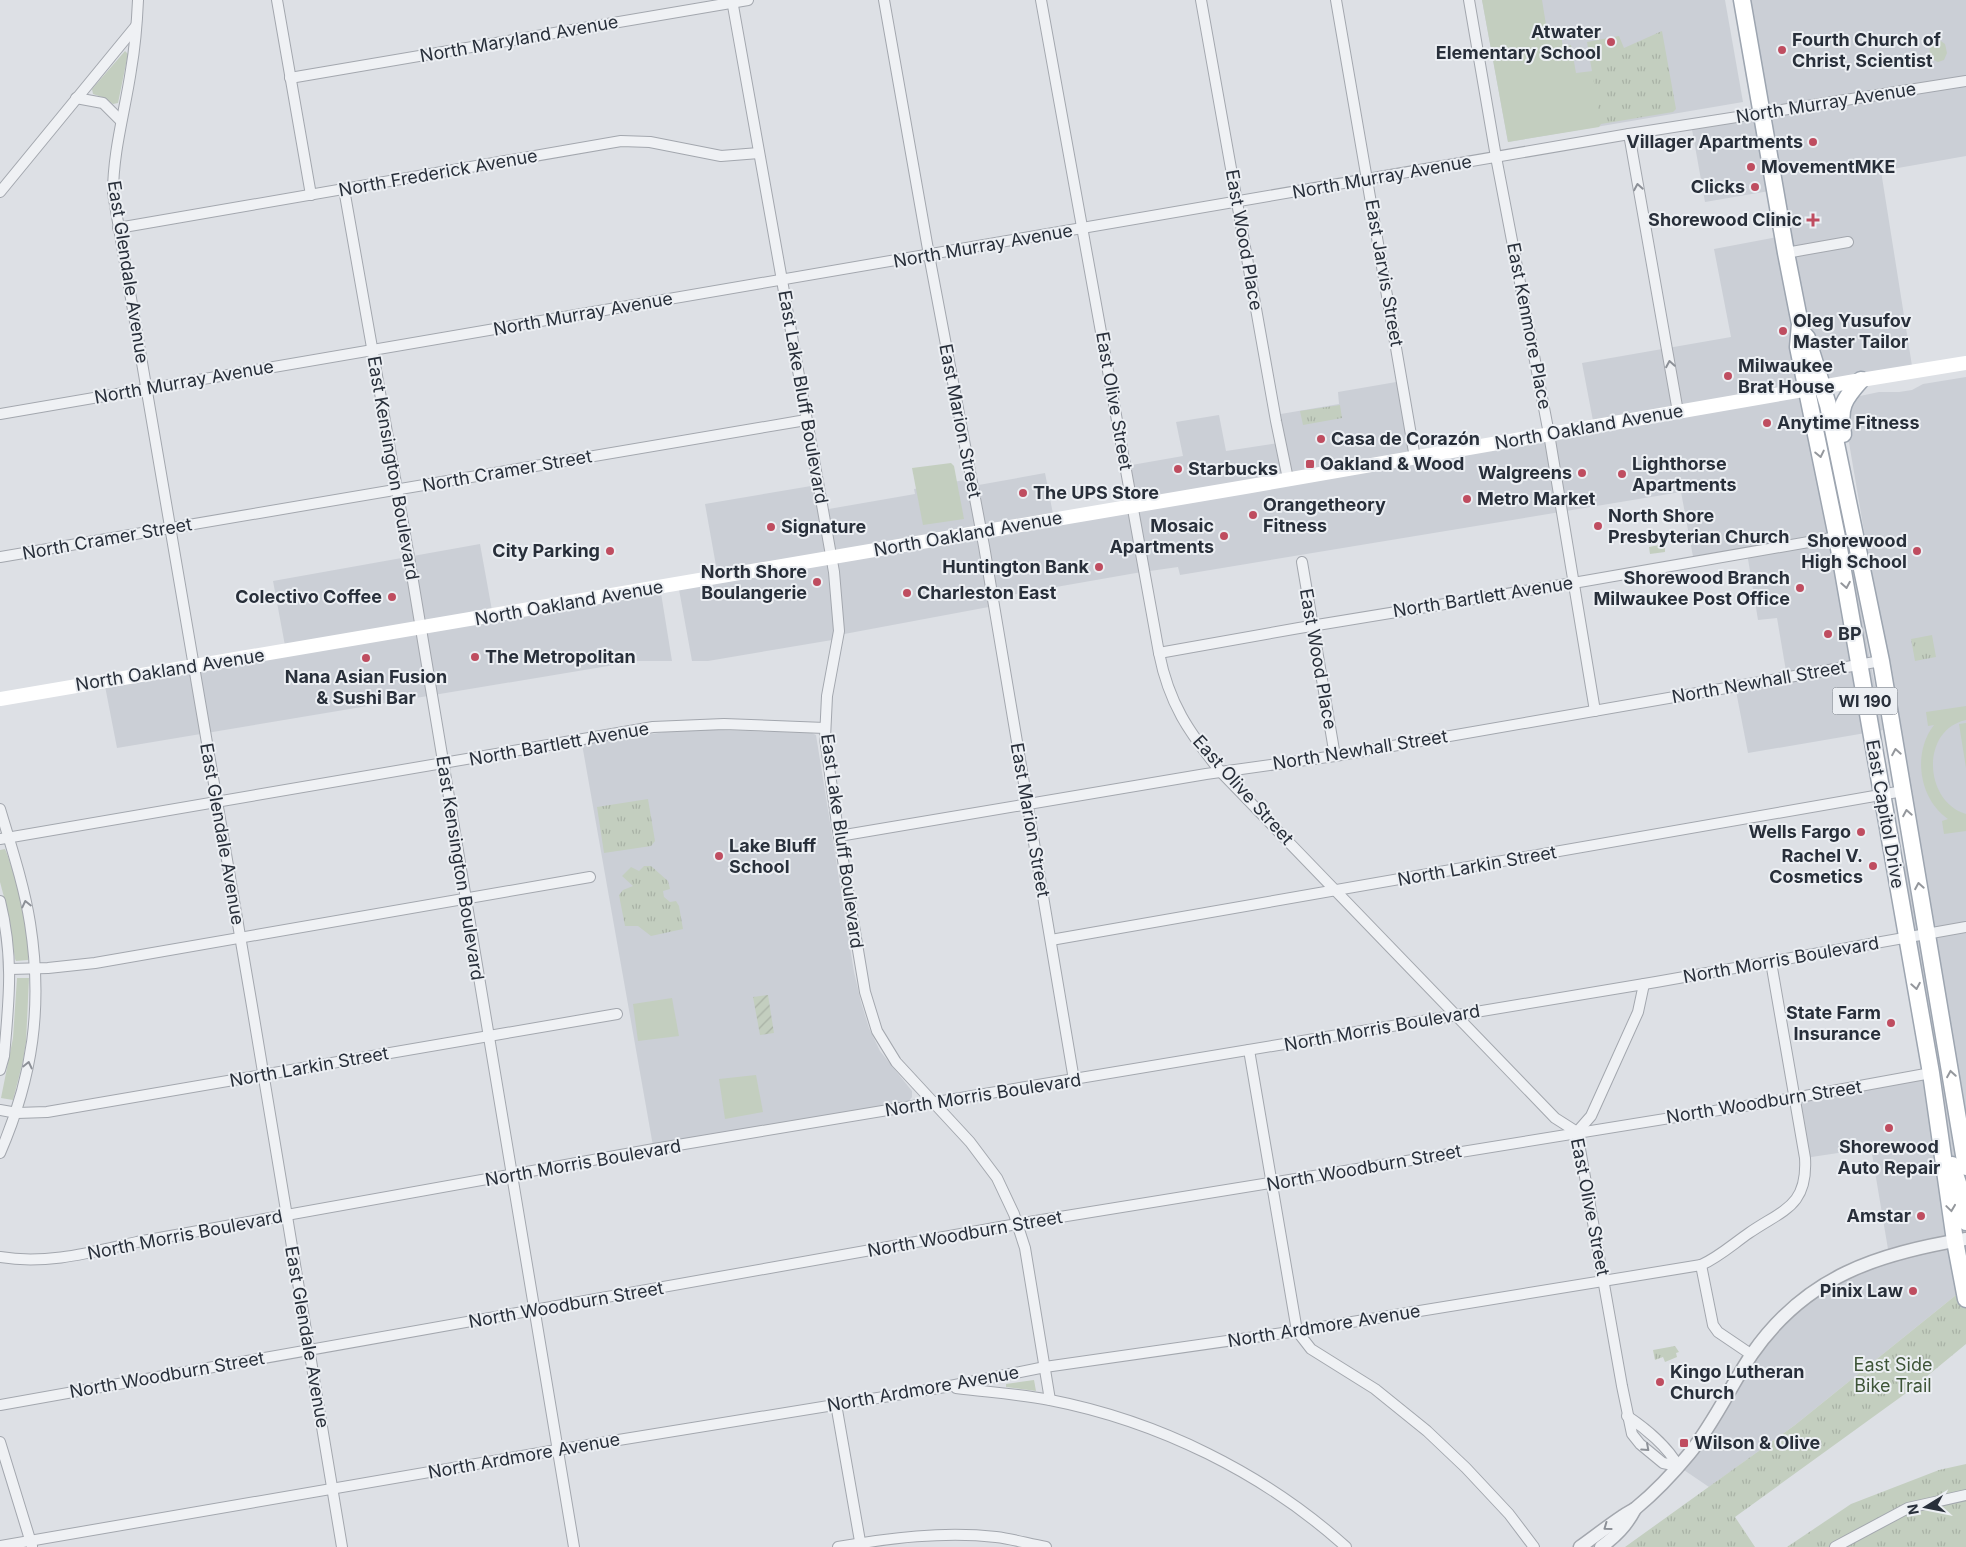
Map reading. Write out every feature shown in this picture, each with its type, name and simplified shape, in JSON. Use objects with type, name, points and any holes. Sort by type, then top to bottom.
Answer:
[{"type":"main road","name":"East Capitol Drive","points":[[1742,0],[1801,331],[1798,347],[1838,537],[1881,795],[1931,1073],[1941,1142],[1962,1243],[1966,1298]]},
{"type":"main road","name":"East Capitol Drive","points":[[1801,331],[1808,338],[1824,386],[1873,618],[1966,1167]]},
{"type":"main road","name":"North Oakland Avenue","points":[[0,699],[1966,363]]},
{"type":"main road","points":[[1852,513],[1853,495],[1841,418],[1845,398],[1862,380]]},
{"type":"main road","points":[[1838,537],[1846,538],[1852,545],[1863,598],[1866,608],[1873,618]]},
{"type":"main road","points":[[1931,1073],[1939,1087],[1951,1132],[1961,1140]]},
{"type":"main road","points":[[1941,1142],[1952,1164],[1958,1182],[1966,1222]]},
{"type":"street","name":"East Glendale Avenue","points":[[138,0],[131,71],[113,171],[113,193],[342,1547]]},
{"type":"street","points":[[276,0],[311,195]]},
{"type":"street","name":"North Maryland Avenue","points":[[290,78],[732,1],[748,0]]},
{"type":"street","name":"East Marion Street","points":[[884,0],[929,255],[982,532],[1074,1080]]},
{"type":"street","name":"East Olive Street","points":[[1041,0],[1159,653],[1171,698],[1190,732],[1220,771],[1555,1118],[1577,1132],[1627,1416],[1632,1434],[1640,1444],[1663,1463],[1678,1466]]},
{"type":"street","name":"East Wood Place","points":[[1201,0],[1278,436],[1288,479]]},
{"type":"street","name":"East Jarvis Street","points":[[1336,0],[1415,458]]},
{"type":"street","name":"East Kenmore Place","points":[[1469,0],[1496,157],[1549,434],[1595,711]]},
{"type":"street","name":"East Lake Bluff Boulevard","points":[[732,1],[832,558],[838,603],[839,631],[827,696],[825,728],[827,761],[865,992],[877,1031],[896,1062],[970,1142],[996,1178],[1017,1224],[1025,1248],[1050,1400]]},
{"type":"street","points":[[0,192],[137,25]]},
{"type":"street","name":"North Murray Avenue","points":[[0,414],[1628,134],[1966,81]]},
{"type":"street","points":[[76,98],[103,103],[121,121]]},
{"type":"street","points":[[1628,134],[1678,412]]},
{"type":"street","name":"North Frederick Avenue","points":[[118,228],[621,141],[650,142],[721,156],[759,153]]},
{"type":"street","name":"East Kensington Boulevard","points":[[344,189],[397,490],[574,1547]]},
{"type":"street","points":[[1786,253],[1848,242]]},
{"type":"street","name":"North Cramer Street","points":[[0,557],[806,420]]},
{"type":"street","name":"North Bartlett Avenue","points":[[1159,653],[1838,537]]},
{"type":"street","name":"East Wood Place","points":[[1302,562],[1335,756]]},
{"type":"street","name":"North Newhall Street","points":[[839,836],[1220,771],[1335,756],[1881,661]]},
{"type":"street","name":"North Bartlett Avenue","points":[[4,838],[653,727],[724,724],[825,728]]},
{"type":"street","name":"North Larkin Street","points":[[1051,940],[1903,791]]},
{"type":"street","points":[[0,809],[4,838],[30,922],[36,968],[35,1018],[31,1046],[17,1113],[0,1153]]},
{"type":"street","points":[[10,969],[95,963],[590,877]]},
{"type":"street","points":[[0,901],[6,925],[10,969],[4,1056],[0,1070]]},
{"type":"street","name":"North Morris Boulevard","points":[[0,1257],[18,1260],[56,1259],[137,1242],[654,1149],[1644,984],[1966,927]]},
{"type":"street","points":[[1771,962],[1794,1098]]},
{"type":"street","points":[[1577,1132],[1588,1121],[1595,1108],[1638,1012],[1644,984]]},
{"type":"street","name":"North Larkin Street","points":[[0,1110],[17,1113],[47,1112],[617,1014]]},
{"type":"street","points":[[1249,1050],[1297,1331],[1311,1349],[1375,1389],[1427,1431],[1466,1468],[1509,1514],[1534,1547]]},
{"type":"street","name":"North Woodburn Street","points":[[0,1405],[1017,1224],[1794,1098],[1931,1073]]},
{"type":"street","name":"North Ardmore Avenue","points":[[0,1546],[31,1544],[557,1450],[945,1387],[1045,1367],[1297,1331],[1701,1265],[1715,1258],[1750,1232],[1791,1206],[1802,1189],[1806,1168],[1794,1098]]},
{"type":"street","points":[[1580,1547],[1635,1508],[1678,1466],[1717,1413],[1752,1355],[1780,1321],[1798,1303],[1841,1274],[1879,1258],[1962,1243]]},
{"type":"street","points":[[1701,1265],[1713,1325],[1718,1332],[1752,1355]]},
{"type":"street","points":[[945,1387],[1050,1400],[1159,1432],[1218,1458],[1256,1480],[1296,1507],[1346,1547]]},
{"type":"street","points":[[836,1404],[860,1545]]},
{"type":"street","points":[[0,1442],[31,1544]]},
{"type":"street","points":[[1835,1547],[1908,1508],[1966,1494]]},
{"type":"street","points":[[1601,1547],[1617,1535],[1629,1521],[1635,1508]]},
{"type":"street","points":[[838,1547],[930,1536],[976,1536],[1046,1547]]},
{"type":"shaded area","name":"Atwater Elementary School","points":[[1482,0],[1725,0],[1743,102],[1508,142]]},
{"type":"shaded area","points":[[1742,0],[1966,0],[1966,156],[1881,171],[1913,372],[1817,387],[1883,730],[1748,753],[1735,686],[1787,677],[1777,618],[1758,620],[1747,553],[1694,562],[1681,492],[1180,575],[1178,567],[1136,573],[993,598],[994,606],[839,635],[838,639],[708,661],[692,661],[678,584],[718,577],[705,504],[817,485],[823,510],[915,494],[914,489],[970,479],[973,486],[1045,473],[1054,519],[1132,505],[1126,466],[1183,456],[1176,422],[1219,415],[1226,451],[1279,443],[1275,415],[1339,404],[1338,392],[1402,381],[1416,458],[1594,426],[1582,363],[1731,337],[1714,249],[1783,236],[1775,190],[1705,202],[1691,124],[1763,112]]},
{"type":"shaded area","points":[[1966,377],[1966,1287],[1795,1425],[1709,1487],[1678,1466],[1752,1355],[1798,1303],[1889,1255],[1871,1148],[1805,1158],[1794,1098],[1930,1073],[1894,865],[1920,861],[1846,425],[1854,399],[1860,396],[1879,392],[1912,390],[1923,384]]},
{"type":"shaded area","points":[[480,544],[493,616],[660,587],[672,661],[638,661],[117,748],[104,681],[286,651],[273,581]]},
{"type":"shaded area","name":"Lake Bluff School","points":[[686,729],[812,733],[816,735],[854,972],[861,1002],[869,1028],[880,1051],[912,1091],[912,1097],[909,1101],[653,1146],[582,744]]},
{"type":"green space","points":[[1482,0],[1542,0],[1547,31],[1560,29],[1563,47],[1571,45],[1576,73],[1593,71],[1601,117],[1599,127],[1508,142]]},
{"type":"green space","points":[[1662,31],[1676,109],[1673,112],[1601,124],[1587,42],[1619,36],[1624,48]]},
{"type":"green space","points":[[1938,39],[1945,44],[1947,53],[1944,60],[1938,62],[1930,55],[1930,43]]},
{"type":"green space","points":[[125,51],[128,54],[118,103],[113,104],[105,98],[93,94],[92,89]]},
{"type":"green space","points":[[1340,405],[1342,418],[1303,425],[1300,411]]},
{"type":"green space","points":[[951,463],[954,466],[964,519],[923,525],[912,468]]},
{"type":"green space","points":[[1665,544],[1665,552],[1650,554],[1649,547]]},
{"type":"green space","points":[[1932,635],[1936,657],[1915,661],[1911,639]]},
{"type":"green space","points":[[1966,706],[1966,720],[1951,726],[1941,737],[1935,751],[1933,766],[1935,782],[1942,796],[1952,807],[1966,814],[1966,831],[1944,834],[1942,821],[1948,819],[1930,800],[1922,775],[1923,749],[1927,736],[1934,725],[1928,726],[1926,712]]},
{"type":"green space","points":[[1966,723],[1966,768],[1959,724]]},
{"type":"green space","points":[[648,799],[655,841],[651,846],[604,853],[597,807]]},
{"type":"green space","points":[[5,849],[21,904],[27,936],[28,960],[16,961],[15,959],[9,916],[0,882],[0,850]]},
{"type":"green space","points":[[644,866],[651,866],[668,881],[670,889],[663,891],[664,897],[670,902],[676,901],[679,906],[683,929],[651,936],[638,926],[625,926],[619,895],[623,890],[633,886],[622,876],[631,867],[639,871]]},
{"type":"green space","points":[[17,978],[29,978],[26,1042],[13,1100],[1,1098],[13,1038]]},
{"type":"green space","points":[[768,995],[774,1033],[760,1035],[753,997]]},
{"type":"green space","points":[[672,998],[679,1036],[638,1041],[633,1004]]},
{"type":"green space","points":[[756,1075],[763,1112],[725,1119],[719,1079]]},
{"type":"green space","name":"East Side Bike Trail","points":[[1966,1287],[1966,1344],[1909,1391],[1735,1517],[1755,1547],[1625,1547],[1795,1425]]},
{"type":"green space","points":[[1675,1346],[1679,1352],[1676,1353],[1677,1357],[1665,1362],[1663,1357],[1655,1360],[1653,1350]]},
{"type":"green space","points":[[1034,1380],[1036,1391],[1006,1387],[1006,1384]]},
{"type":"green space","points":[[1966,1464],[1966,1547],[1787,1547],[1851,1504],[1939,1470]]},
{"type":"place","name":"Atwater Elementary School","points":[[1611,42]]},
{"type":"place","name":"Fourth Church of Christ, Scientist","points":[[1782,50]]},
{"type":"place","name":"Villager Apartments","points":[[1813,142]]},
{"type":"place","name":"MovementMKE","points":[[1751,167]]},
{"type":"place","name":"Clicks","points":[[1755,187]]},
{"type":"place","name":"Shorewood Clinic","points":[[1813,220]]},
{"type":"place","name":"Oleg Yusufov Master Tailor","points":[[1783,331]]},
{"type":"place","name":"Milwaukee Brat House","points":[[1728,376]]},
{"type":"place","name":"Anytime Fitness","points":[[1767,423]]},
{"type":"place","name":"Casa de Corazón","points":[[1321,439]]},
{"type":"place","name":"Oakland & Wood","points":[[1310,464]]},
{"type":"place","name":"Starbucks","points":[[1178,469]]},
{"type":"place","name":"Walgreens","points":[[1582,473]]},
{"type":"place","name":"Lighthorse Apartments","points":[[1622,474]]},
{"type":"place","name":"The UPS Store","points":[[1023,493]]},
{"type":"place","name":"Metro Market","points":[[1467,499]]},
{"type":"place","name":"Orangetheory Fitness","points":[[1253,515]]},
{"type":"place","name":"North Shore Presbyterian Church","points":[[1598,526]]},
{"type":"place","name":"Signature","points":[[771,527]]},
{"type":"place","name":"Mosaic Apartments","points":[[1224,536]]},
{"type":"place","name":"City Parking","points":[[610,551]]},
{"type":"place","name":"Shorewood High School","points":[[1917,551]]},
{"type":"place","name":"Huntington Bank","points":[[1099,567]]},
{"type":"place","name":"North Shore Boulangerie","points":[[817,582]]},
{"type":"place","name":"Shorewood Branch Milwaukee Post Office","points":[[1800,588]]},
{"type":"place","name":"Charleston East","points":[[907,593]]},
{"type":"place","name":"Colectivo Coffee","points":[[392,597]]},
{"type":"place","name":"BP","points":[[1828,634]]},
{"type":"place","name":"The Metropolitan","points":[[475,657]]},
{"type":"place","name":"Nana Asian Fusion & Sushi Bar","points":[[366,658]]},
{"type":"place","name":"Wells Fargo","points":[[1861,832]]},
{"type":"place","name":"Lake Bluff School","points":[[719,856]]},
{"type":"place","name":"Rachel V. Cosmetics","points":[[1873,866]]},
{"type":"place","name":"State Farm Insurance","points":[[1891,1023]]},
{"type":"place","name":"Shorewood Auto Repair","points":[[1889,1128]]},
{"type":"place","name":"Amstar","points":[[1921,1216]]},
{"type":"place","name":"Pinix Law","points":[[1913,1291]]},
{"type":"place","name":"Kingo Lutheran Church","points":[[1660,1382]]},
{"type":"place","name":"Wilson & Olive","points":[[1684,1443]]}]
